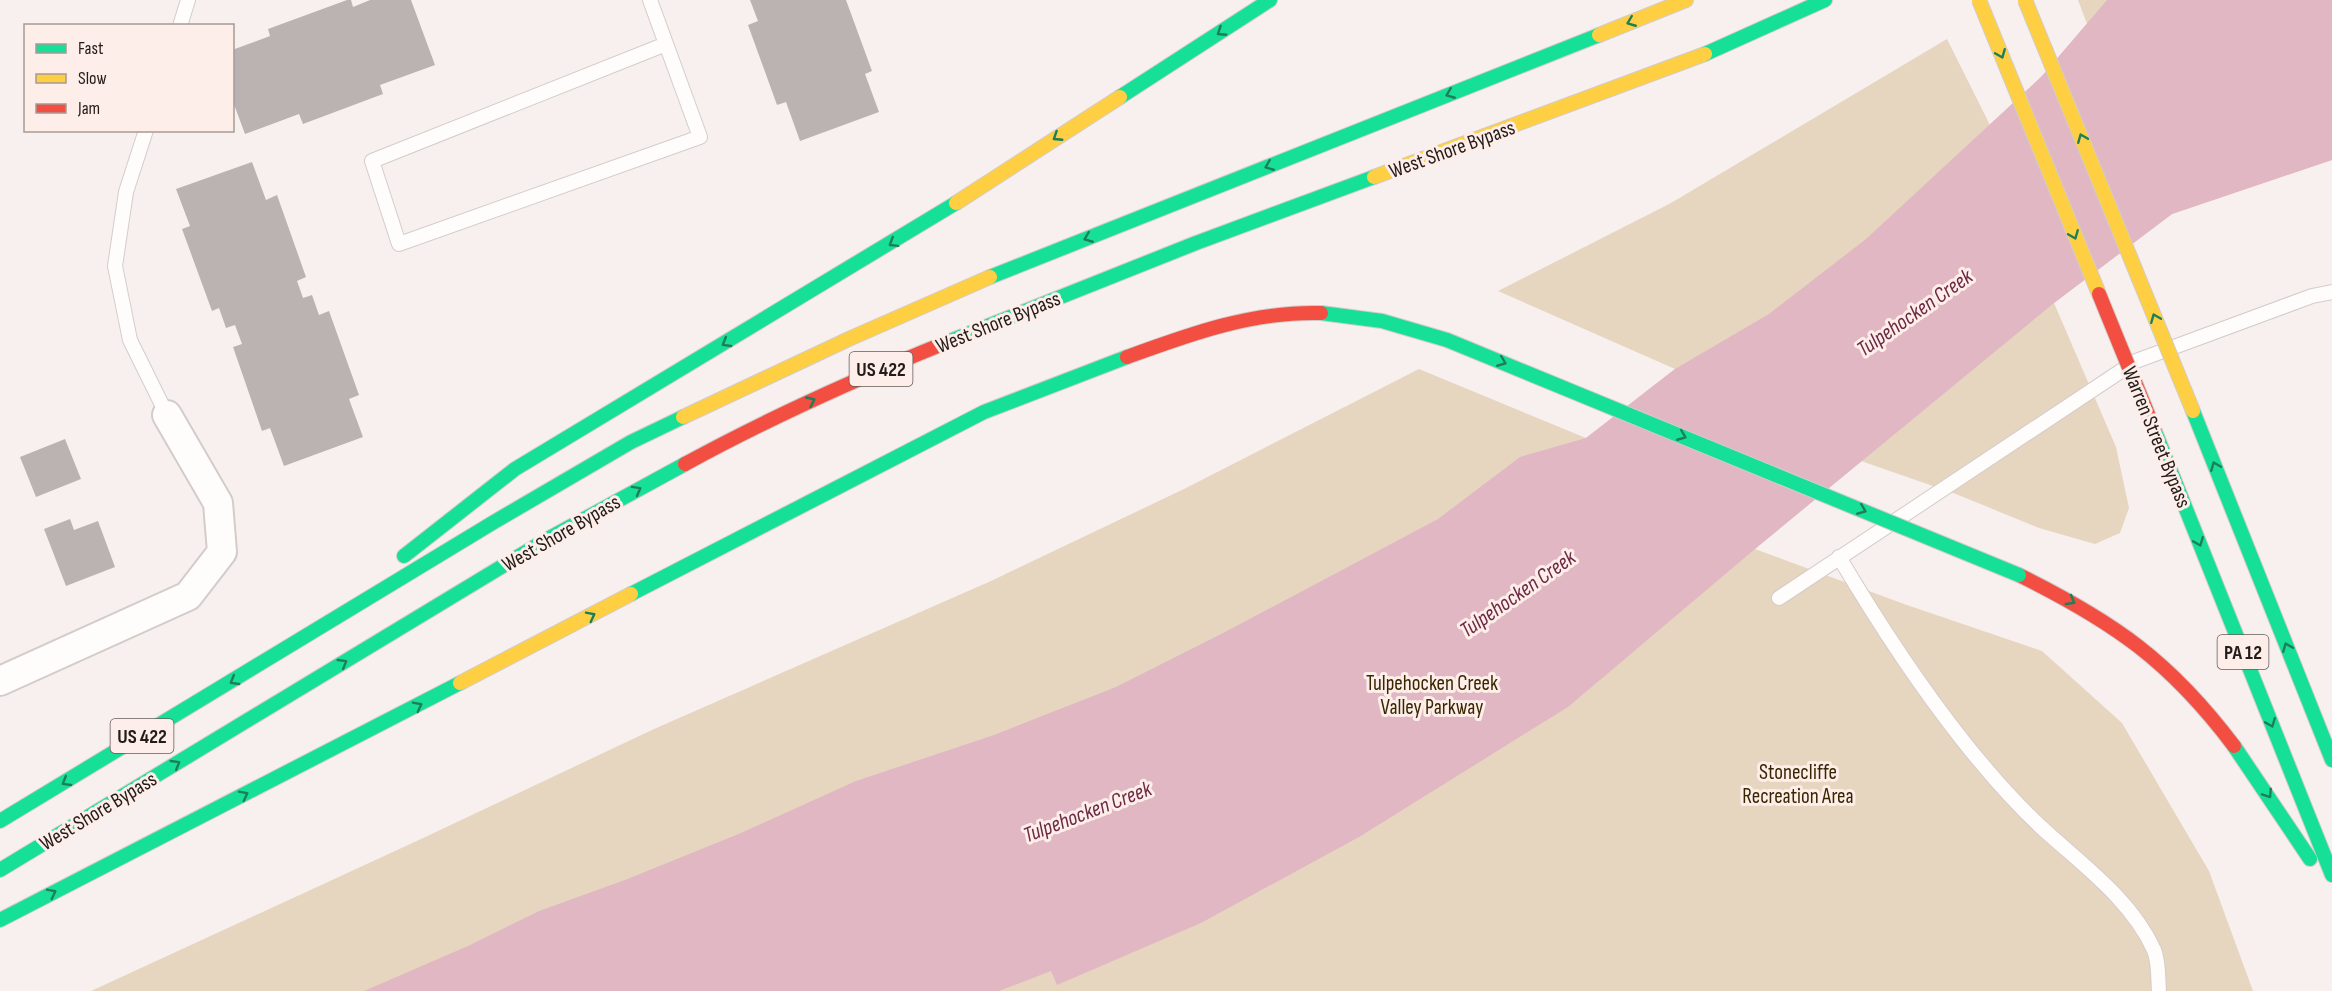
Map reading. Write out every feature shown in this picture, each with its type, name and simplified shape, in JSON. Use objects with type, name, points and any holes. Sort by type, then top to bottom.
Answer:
[{"type":"highway","name":"US 422","points":[[284,651],[515,469],[917,228],[1270,0]]},
{"type":"highway","name":"West Shore Bypass","points":[[0,821],[494,522],[631,442],[851,338],[995,275],[1686,0]]},
{"type":"highway","name":"West Shore Bypass","points":[[0,870],[544,541],[736,436],[880,369],[1197,243],[1725,47],[1825,0]]},
{"type":"highway","name":"Warren Street Bypass","points":[[1979,0],[2332,875]]},
{"type":"highway","name":"Warren Street Bypass","points":[[2025,0],[2193,411],[2332,760]]},
{"type":"highway","points":[[0,920],[984,412],[1175,339],[1223,324],[1274,314],[1315,313],[1361,317],[1403,326],[1448,340],[2019,575],[2064,597],[2109,623],[2148,652],[2188,688],[2221,727],[2250,767],[2332,893]]},
{"type":"street","points":[[0,681],[188,596],[222,552],[218,503],[167,415]]},
{"type":"lane","points":[[181,24],[188,0]]},
{"type":"lane","points":[[650,0],[700,137],[399,243],[372,160],[666,44]]},
{"type":"lane","points":[[145,132],[126,192],[115,266],[130,340],[167,415]]},
{"type":"lane","points":[[1779,598],[2136,361],[2312,296],[2332,292]]},
{"type":"lane","points":[[1839,557],[1868,606],[1963,741],[2002,788],[2121,900],[2141,926],[2155,953],[2159,991]]},
{"type":"green space","name":"Tulpehocken Creek Valley Parkway","points":[[2078,0],[2332,0],[2332,160],[2172,214],[2054,303],[2116,447],[2129,508],[2120,533],[2095,544],[2039,528],[1956,494],[1861,461],[1755,549],[1904,604],[2042,651],[2122,723],[2209,871],[2253,991],[91,991],[654,729],[991,581],[1186,488],[1419,369],[1586,438],[1675,369],[1498,291],[1671,203],[1947,39],[1990,125],[2042,76],[2087,24]]},
{"type":"water","name":"Tulpehocken Creek","points":[[2107,0],[2332,0],[2332,160],[2172,214],[2054,303],[1755,549],[1568,707],[1359,837],[1201,923],[1057,985],[1051,971],[999,991],[364,991],[468,946],[539,911],[625,880],[741,833],[856,781],[994,735],[1116,687],[1438,519],[1520,457],[1586,438],[1675,369],[1769,314],[1866,239],[2042,76]]},
{"type":"building","points":[[347,0],[351,0],[353,7],[370,0],[411,0],[435,65],[380,85],[383,94],[303,124],[299,114],[245,134],[234,104],[234,49],[270,36],[268,29]]},
{"type":"building","points":[[750,0],[846,0],[872,71],[865,74],[879,112],[800,141],[786,102],[777,105],[748,25],[758,21]]},
{"type":"building","points":[[252,162],[266,200],[277,195],[306,277],[297,281],[303,298],[312,295],[319,315],[329,311],[359,395],[349,399],[363,437],[284,466],[270,428],[262,431],[233,347],[242,344],[235,325],[226,328],[219,308],[212,311],[182,229],[190,226],[176,189]]},
{"type":"building","points":[[65,439],[81,479],[36,497],[20,457]]},
{"type":"building","points":[[70,519],[74,530],[98,521],[115,567],[66,586],[44,529]]},
{"type":"traffic: fast","points":[[1120,97],[1270,0]]},
{"type":"traffic: fast","points":[[1705,54],[1825,0]]},
{"type":"traffic: fast","points":[[990,277],[1599,35]]},
{"type":"traffic: fast","points":[[945,343],[1196,243],[1374,177]]},
{"type":"traffic: fast","points":[[404,556],[515,469],[956,203]]},
{"type":"traffic: fast","points":[[1321,313],[1382,321],[1447,340]]},
{"type":"traffic: fast","points":[[1447,340],[2019,575]]},
{"type":"traffic: fast","points":[[631,594],[984,412],[1127,357]]},
{"type":"traffic: fast","points":[[2193,411],[2332,760]]},
{"type":"traffic: fast","points":[[0,821],[494,522],[631,442],[683,417]]},
{"type":"traffic: fast","points":[[2154,429],[2332,875]]},
{"type":"traffic: fast","points":[[0,870],[544,541],[685,464]]},
{"type":"traffic: fast","points":[[0,920],[460,683]]},
{"type":"traffic: fast","points":[[2234,746],[2310,859]]},
{"type":"traffic: slow","points":[[1599,35],[1686,0]]},
{"type":"traffic: slow","points":[[1979,0],[2099,294]]},
{"type":"traffic: slow","points":[[2025,0],[2193,411]]},
{"type":"traffic: slow","points":[[1374,177],[1705,54]]},
{"type":"traffic: slow","points":[[956,203],[1120,97]]},
{"type":"traffic: slow","points":[[683,417],[851,338],[990,277]]},
{"type":"traffic: slow","points":[[460,683],[631,594]]},
{"type":"traffic: jam","points":[[2099,294],[2154,429]]},
{"type":"traffic: jam","points":[[1127,357],[1198,332],[1246,320],[1296,313],[1321,313]]},
{"type":"traffic: jam","points":[[685,464],[813,400],[945,343]]},
{"type":"traffic: jam","points":[[2019,575],[2084,610],[2138,646],[2187,690],[2234,746]]},
{"type":"park label","name":"Stonecliffe Recreation Area","points":[[1798,784]]}]
